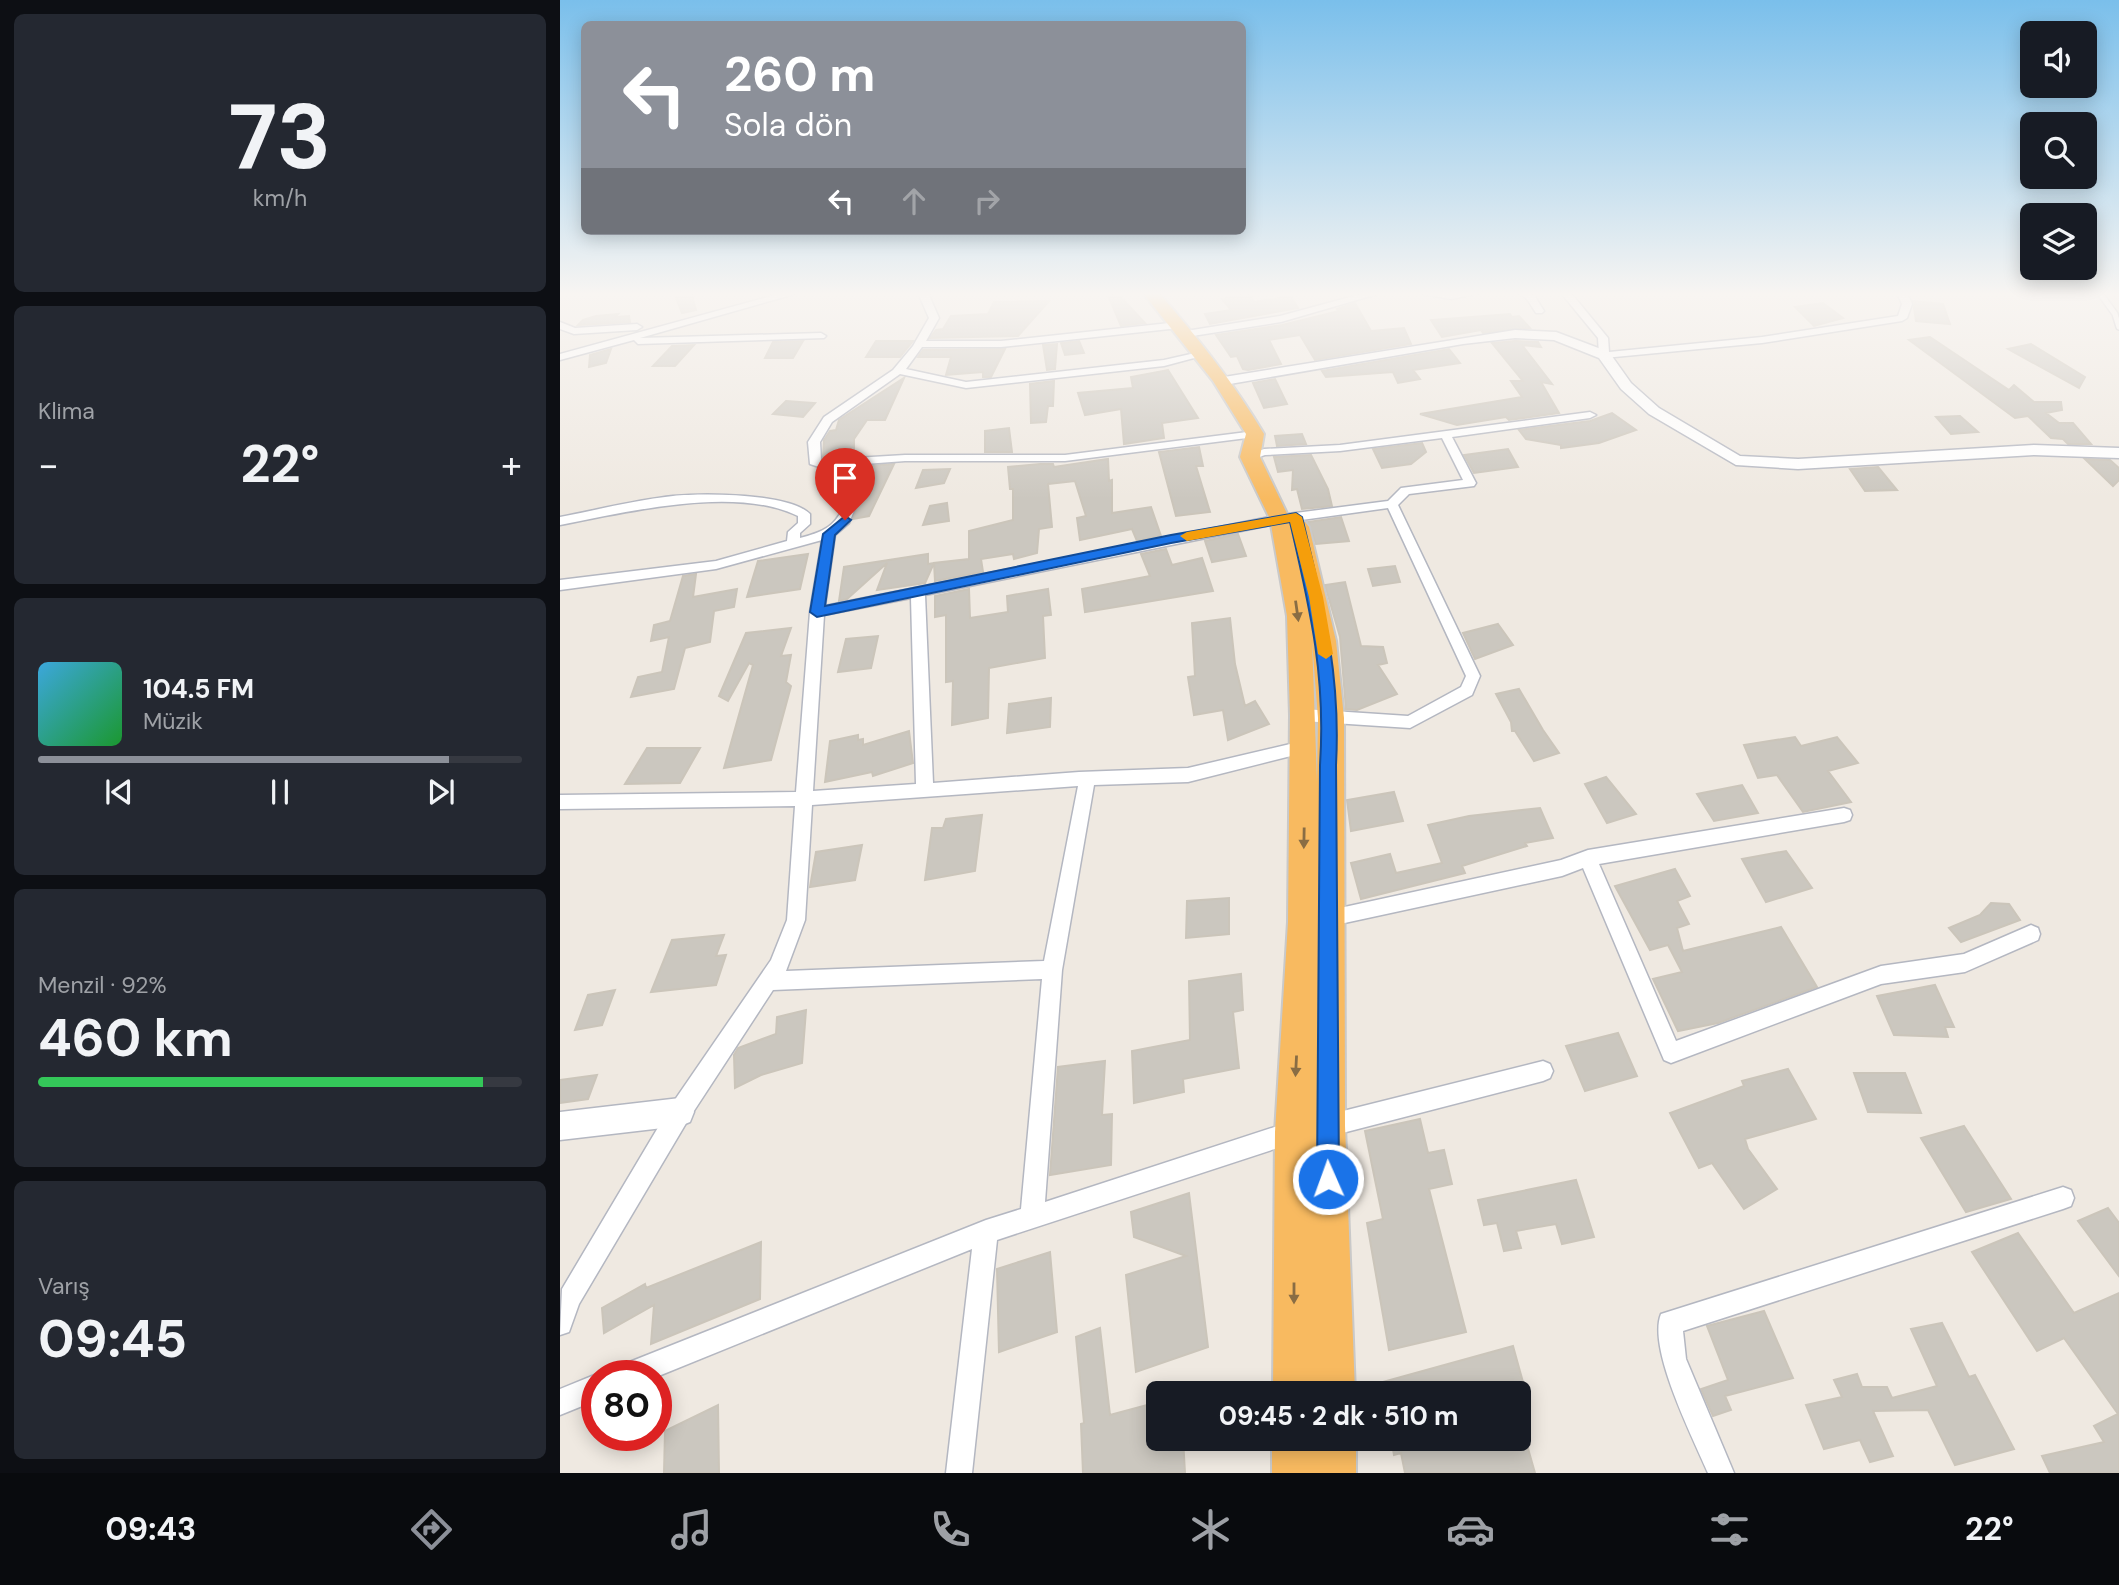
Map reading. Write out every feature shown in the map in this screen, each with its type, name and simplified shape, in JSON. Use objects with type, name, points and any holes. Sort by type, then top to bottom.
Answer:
[{"type":"highway","points":[[1216,362],[1233,380],[1264,424],[1257,448],[1288,518],[1324,639],[1331,718],[1316,920],[1293,1132],[1294,1381]]},
{"type":"highway","points":[[1288,518],[1298,616],[1303,747],[1327,1126],[1334,1381]]},
{"type":"highway","points":[[1294,1451],[1294,1473]]},
{"type":"highway","points":[[1334,1451],[1334,1473]]},
{"type":"street","points":[[816,464],[814,442],[833,413],[878,387],[905,362]]},
{"type":"street","points":[[898,371],[966,385],[1165,362]]},
{"type":"street","points":[[1233,380],[1345,362]]},
{"type":"street","points":[[1609,362],[1626,386],[1654,411],[1736,460],[1798,464],[2034,450],[2119,453]]},
{"type":"street","points":[[816,464],[905,458],[1065,458],[1257,448],[1340,448],[1590,415]]},
{"type":"street","points":[[817,612],[1288,518],[1392,504],[1405,491],[1469,483],[1446,435]]},
{"type":"street","points":[[560,585],[716,565],[829,534],[845,520],[851,503],[833,467],[816,464]]},
{"type":"street","points":[[560,521],[673,500],[781,503],[804,514],[804,524],[794,532],[793,542]]},
{"type":"street","points":[[1303,715],[1410,722],[1467,691],[1473,676],[1392,504]]},
{"type":"street","points":[[560,1323],[570,1297],[680,1112],[779,965],[796,920],[802,799],[817,612],[829,534]]},
{"type":"street","points":[[918,593],[925,792]]},
{"type":"street","points":[[560,802],[802,799],[1087,779],[1188,775],[1303,747]]},
{"type":"street","points":[[1032,1217],[1052,970],[1087,779]]},
{"type":"street","points":[[1316,920],[1562,868],[1588,858],[1844,815]]},
{"type":"street","points":[[1588,858],[1671,1053],[1881,975],[1965,963],[2031,934]]},
{"type":"street","points":[[768,981],[1052,970]]},
{"type":"street","points":[[1327,1126],[1543,1071]]},
{"type":"street","points":[[560,1126],[680,1112]]},
{"type":"street","points":[[666,1360],[986,1232],[1293,1132]]},
{"type":"street","points":[[1721,1473],[1674,1359],[1670,1323],[2063,1198]]},
{"type":"street","points":[[959,1473],[986,1232]]},
{"type":"street","points":[[560,1402],[581,1393]]},
{"type":"building","points":[[589,362],[606,362],[606,363],[589,367]]},
{"type":"building","points":[[657,362],[679,362],[675,366],[653,366]]},
{"type":"building","points":[[950,362],[999,362],[991,377],[983,377],[983,372],[946,375]]},
{"type":"building","points":[[1046,362],[1056,362],[1055,369],[1047,370]]},
{"type":"building","points":[[1240,362],[1280,362],[1281,364],[1248,370],[1243,369]]},
{"type":"building","points":[[1375,362],[1460,363],[1413,370],[1420,379],[1398,383],[1393,372],[1326,377],[1322,371]]},
{"type":"building","points":[[1507,362],[1535,362],[1552,384],[1541,382],[1559,413],[1509,420],[1506,417],[1457,425],[1420,414],[1522,397],[1511,381],[1523,381]]},
{"type":"building","points":[[1939,362],[1967,362],[2009,390],[2014,385],[2034,402],[2061,402],[2062,410],[2046,413],[2059,423],[2073,423],[2091,444],[2068,444],[2063,439],[2051,438],[2028,416],[2015,418]]},
{"type":"building","points":[[2031,362],[2060,362],[2085,377],[2079,388]]},
{"type":"building","points":[[1168,370],[1198,418],[1162,423],[1164,438],[1124,444],[1121,409],[1085,415],[1078,393],[1133,388],[1131,377]]},
{"type":"building","points":[[904,378],[885,420],[867,420],[854,439],[854,455],[823,457],[824,440],[830,431],[836,430],[839,420]]},
{"type":"building","points":[[1275,379],[1287,404],[1264,408],[1253,383]]},
{"type":"building","points":[[1054,381],[1053,406],[1048,406],[1046,422],[1031,423],[1030,384]]},
{"type":"building","points":[[786,401],[815,403],[803,417],[773,414]]},
{"type":"building","points":[[1612,413],[1636,430],[1599,443],[1561,448],[1561,445],[1526,439],[1519,430],[1590,421]]},
{"type":"building","points":[[1960,416],[1978,432],[1951,434],[1936,417]]},
{"type":"building","points":[[1009,428],[1012,452],[985,452],[985,431]]},
{"type":"building","points":[[1302,434],[1306,444],[1277,446],[1275,436]]},
{"type":"building","points":[[1422,443],[1426,452],[1411,464],[1382,468],[1373,449]]},
{"type":"building","points":[[1199,447],[1203,466],[1196,466],[1210,512],[1176,516],[1159,452]]},
{"type":"building","points":[[1508,449],[1518,467],[1474,473],[1464,455]]},
{"type":"building","points":[[1311,455],[1328,489],[1332,506],[1302,509],[1297,489],[1292,490],[1293,470],[1278,472],[1274,457]]},
{"type":"building","points":[[1108,459],[1109,481],[1112,480],[1112,513],[1151,507],[1161,536],[1137,541],[1132,529],[1080,540],[1077,518],[1086,516],[1075,481],[1048,484],[1052,527],[1039,529],[1037,553],[1014,559],[1013,554],[981,559],[983,572],[935,581],[934,563],[969,559],[969,531],[1013,520],[1013,489],[1010,489],[1008,467],[1053,464],[1054,467]]},
{"type":"building","points":[[2085,459],[2110,460],[2119,468],[2119,480],[2113,486]]},
{"type":"building","points":[[894,464],[869,516],[853,519],[859,502],[853,490],[854,479],[848,479],[844,472],[847,468]]},
{"type":"building","points":[[1878,467],[1897,490],[1865,491],[1850,469]]},
{"type":"building","points":[[950,469],[944,483],[916,488],[923,470]]},
{"type":"building","points":[[947,503],[949,521],[923,525],[930,506]]},
{"type":"building","points":[[1341,517],[1349,541],[1316,544],[1308,522]]},
{"type":"building","points":[[1238,534],[1246,556],[1212,562],[1205,541]]},
{"type":"building","points":[[1166,549],[1172,565],[1202,558],[1213,591],[1085,612],[1082,589],[1150,576],[1141,554]]},
{"type":"building","points":[[808,554],[800,589],[747,597],[758,561]]},
{"type":"building","points":[[928,554],[928,564],[934,563],[925,583],[877,590],[887,563],[847,599],[839,601],[844,567]]},
{"type":"building","points":[[1395,566],[1400,582],[1373,586],[1368,569]]},
{"type":"building","points":[[696,574],[693,597],[737,589],[734,607],[714,611],[710,642],[685,648],[674,689],[631,697],[638,677],[662,672],[669,637],[651,641],[654,625],[670,621],[683,576]]},
{"type":"building","points":[[1345,582],[1361,646],[1383,647],[1387,663],[1378,665],[1397,694],[1357,710],[1346,709],[1340,637],[1325,585]]},
{"type":"building","points":[[969,589],[970,618],[1008,612],[1007,596],[1048,589],[1051,615],[1043,616],[1045,658],[989,668],[988,718],[952,725],[953,681],[946,682],[946,615],[935,617],[935,596]]},
{"type":"building","points":[[1230,618],[1235,664],[1245,706],[1255,701],[1269,724],[1228,740],[1223,710],[1194,715],[1188,677],[1195,676],[1192,623]]},
{"type":"building","points":[[1498,624],[1513,645],[1475,659],[1463,633]]},
{"type":"building","points":[[791,628],[781,656],[791,655],[786,682],[791,686],[771,760],[724,768],[753,665],[749,663],[728,701],[719,696],[746,633]]},
{"type":"building","points":[[878,636],[871,668],[838,672],[846,639]]},
{"type":"building","points":[[1519,689],[1559,753],[1534,761],[1515,731],[1512,731],[1511,722],[1496,694]]},
{"type":"building","points":[[1051,698],[1050,727],[1007,733],[1009,704]]},
{"type":"building","points":[[909,731],[913,763],[873,776],[872,772],[825,782],[830,741],[858,735],[858,740],[863,739],[863,745]]},
{"type":"building","points":[[1795,737],[1801,746],[1837,737],[1858,763],[1828,771],[1851,802],[1803,812],[1777,775],[1758,778],[1744,745]]},
{"type":"building","points":[[647,748],[700,748],[680,783],[625,784]]},
{"type":"building","points":[[1606,777],[1636,814],[1607,823],[1585,784]]},
{"type":"building","points":[[1742,785],[1758,813],[1714,821],[1697,794]]},
{"type":"building","points":[[1394,792],[1403,821],[1351,831],[1347,800]]},
{"type":"building","points":[[1540,808],[1553,838],[1525,843],[1527,846],[1462,866],[1465,873],[1361,899],[1351,863],[1390,854],[1396,873],[1442,863],[1428,825],[1469,816]]},
{"type":"building","points":[[982,815],[975,871],[925,880],[932,828],[943,828],[946,819]]},
{"type":"building","points":[[862,845],[855,880],[810,887],[816,852]]},
{"type":"building","points":[[1786,851],[1812,888],[1766,902],[1742,859]]},
{"type":"building","points":[[1675,869],[1690,896],[1677,901],[1689,924],[1677,928],[1683,951],[1781,927],[1817,987],[1718,1023],[1678,1031],[1653,979],[1682,972],[1668,945],[1650,950],[1615,886]]},
{"type":"building","points":[[1229,898],[1229,934],[1186,938],[1187,901]]},
{"type":"building","points":[[1991,903],[2009,904],[2020,920],[1961,942],[1949,928],[1980,915]]},
{"type":"building","points":[[724,935],[716,956],[726,955],[716,985],[651,992],[672,940]]},
{"type":"building","points":[[1241,974],[1243,1010],[1233,1012],[1239,1068],[1183,1079],[1184,1092],[1134,1103],[1132,1051],[1190,1040],[1189,981]]},
{"type":"building","points":[[1935,985],[1954,1027],[1945,1027],[1948,1037],[1894,1035],[1877,996]]},
{"type":"building","points":[[615,990],[602,1025],[575,1030],[588,995]]},
{"type":"building","points":[[806,1010],[802,1063],[761,1075],[735,1088],[734,1055],[738,1048],[776,1034],[777,1017]]},
{"type":"building","points":[[1618,1033],[1637,1076],[1585,1091],[1566,1046]]},
{"type":"building","points":[[1105,1061],[1102,1115],[1112,1114],[1111,1165],[1050,1175],[1058,1067]]},
{"type":"building","points":[[1788,1069],[1816,1119],[1745,1139],[1748,1149],[1777,1189],[1744,1209],[1712,1163],[1699,1168],[1670,1113],[1744,1086],[1742,1081]]},
{"type":"building","points":[[1854,1073],[1905,1073],[1921,1113],[1868,1112]]},
{"type":"building","points":[[597,1075],[588,1099],[560,1103],[560,1080]]},
{"type":"building","points":[[1420,1119],[1428,1153],[1444,1150],[1452,1184],[1429,1189],[1466,1332],[1389,1350],[1367,1223],[1383,1219],[1365,1131]]},
{"type":"building","points":[[1964,1126],[2011,1199],[1966,1212],[1921,1138]]},
{"type":"building","points":[[1576,1180],[1594,1237],[1562,1244],[1556,1224],[1516,1231],[1521,1248],[1504,1251],[1497,1223],[1484,1225],[1478,1200]]},
{"type":"building","points":[[1189,1193],[1208,1347],[1136,1372],[1126,1275],[1186,1256],[1134,1237],[1131,1212]]},
{"type":"building","points":[[2108,1208],[2119,1223],[2119,1276],[2078,1221]]},
{"type":"building","points":[[2018,1233],[2074,1313],[2119,1293],[2119,1473],[2050,1473],[2042,1456],[2104,1442],[2094,1426],[2118,1414],[2064,1338],[2037,1351],[1972,1252]]},
{"type":"building","points":[[761,1242],[760,1299],[651,1344],[654,1305],[604,1333],[602,1308],[645,1284],[646,1288]]},
{"type":"building","points":[[1050,1252],[1057,1332],[999,1352],[997,1269]]},
{"type":"building","points":[[1764,1311],[1793,1378],[1725,1396],[1731,1410],[1713,1416],[1701,1389],[1728,1380],[1707,1326]]},
{"type":"building","points":[[1942,1323],[1969,1377],[1975,1375],[2014,1449],[1955,1465],[1928,1410],[1873,1411],[1893,1456],[1870,1462],[1860,1440],[1824,1449],[1806,1405],[1842,1397],[1834,1380],[1857,1374],[1862,1387],[1887,1387],[1892,1398],[1937,1386],[1911,1329]]},
{"type":"building","points":[[1100,1328],[1110,1415],[1146,1405],[1146,1451],[1184,1451],[1185,1473],[1083,1473],[1081,1424],[1084,1423],[1076,1337]]},
{"type":"building","points":[[1513,1346],[1523,1381],[1386,1381]]},
{"type":"building","points":[[718,1405],[719,1473],[664,1473],[665,1451],[672,1451],[672,1428]]},
{"type":"building","points":[[1393,1451],[1529,1451],[1535,1473],[1405,1473],[1401,1453],[1394,1455]]},
{"type":"slow traffic","points":[[1187,536],[1296,517],[1316,597],[1326,654]]},
{"type":"route","points":[[845,520],[829,534],[817,612],[1171,539],[1296,517],[1324,639],[1331,718],[1328,765],[1328,1179]]}]
